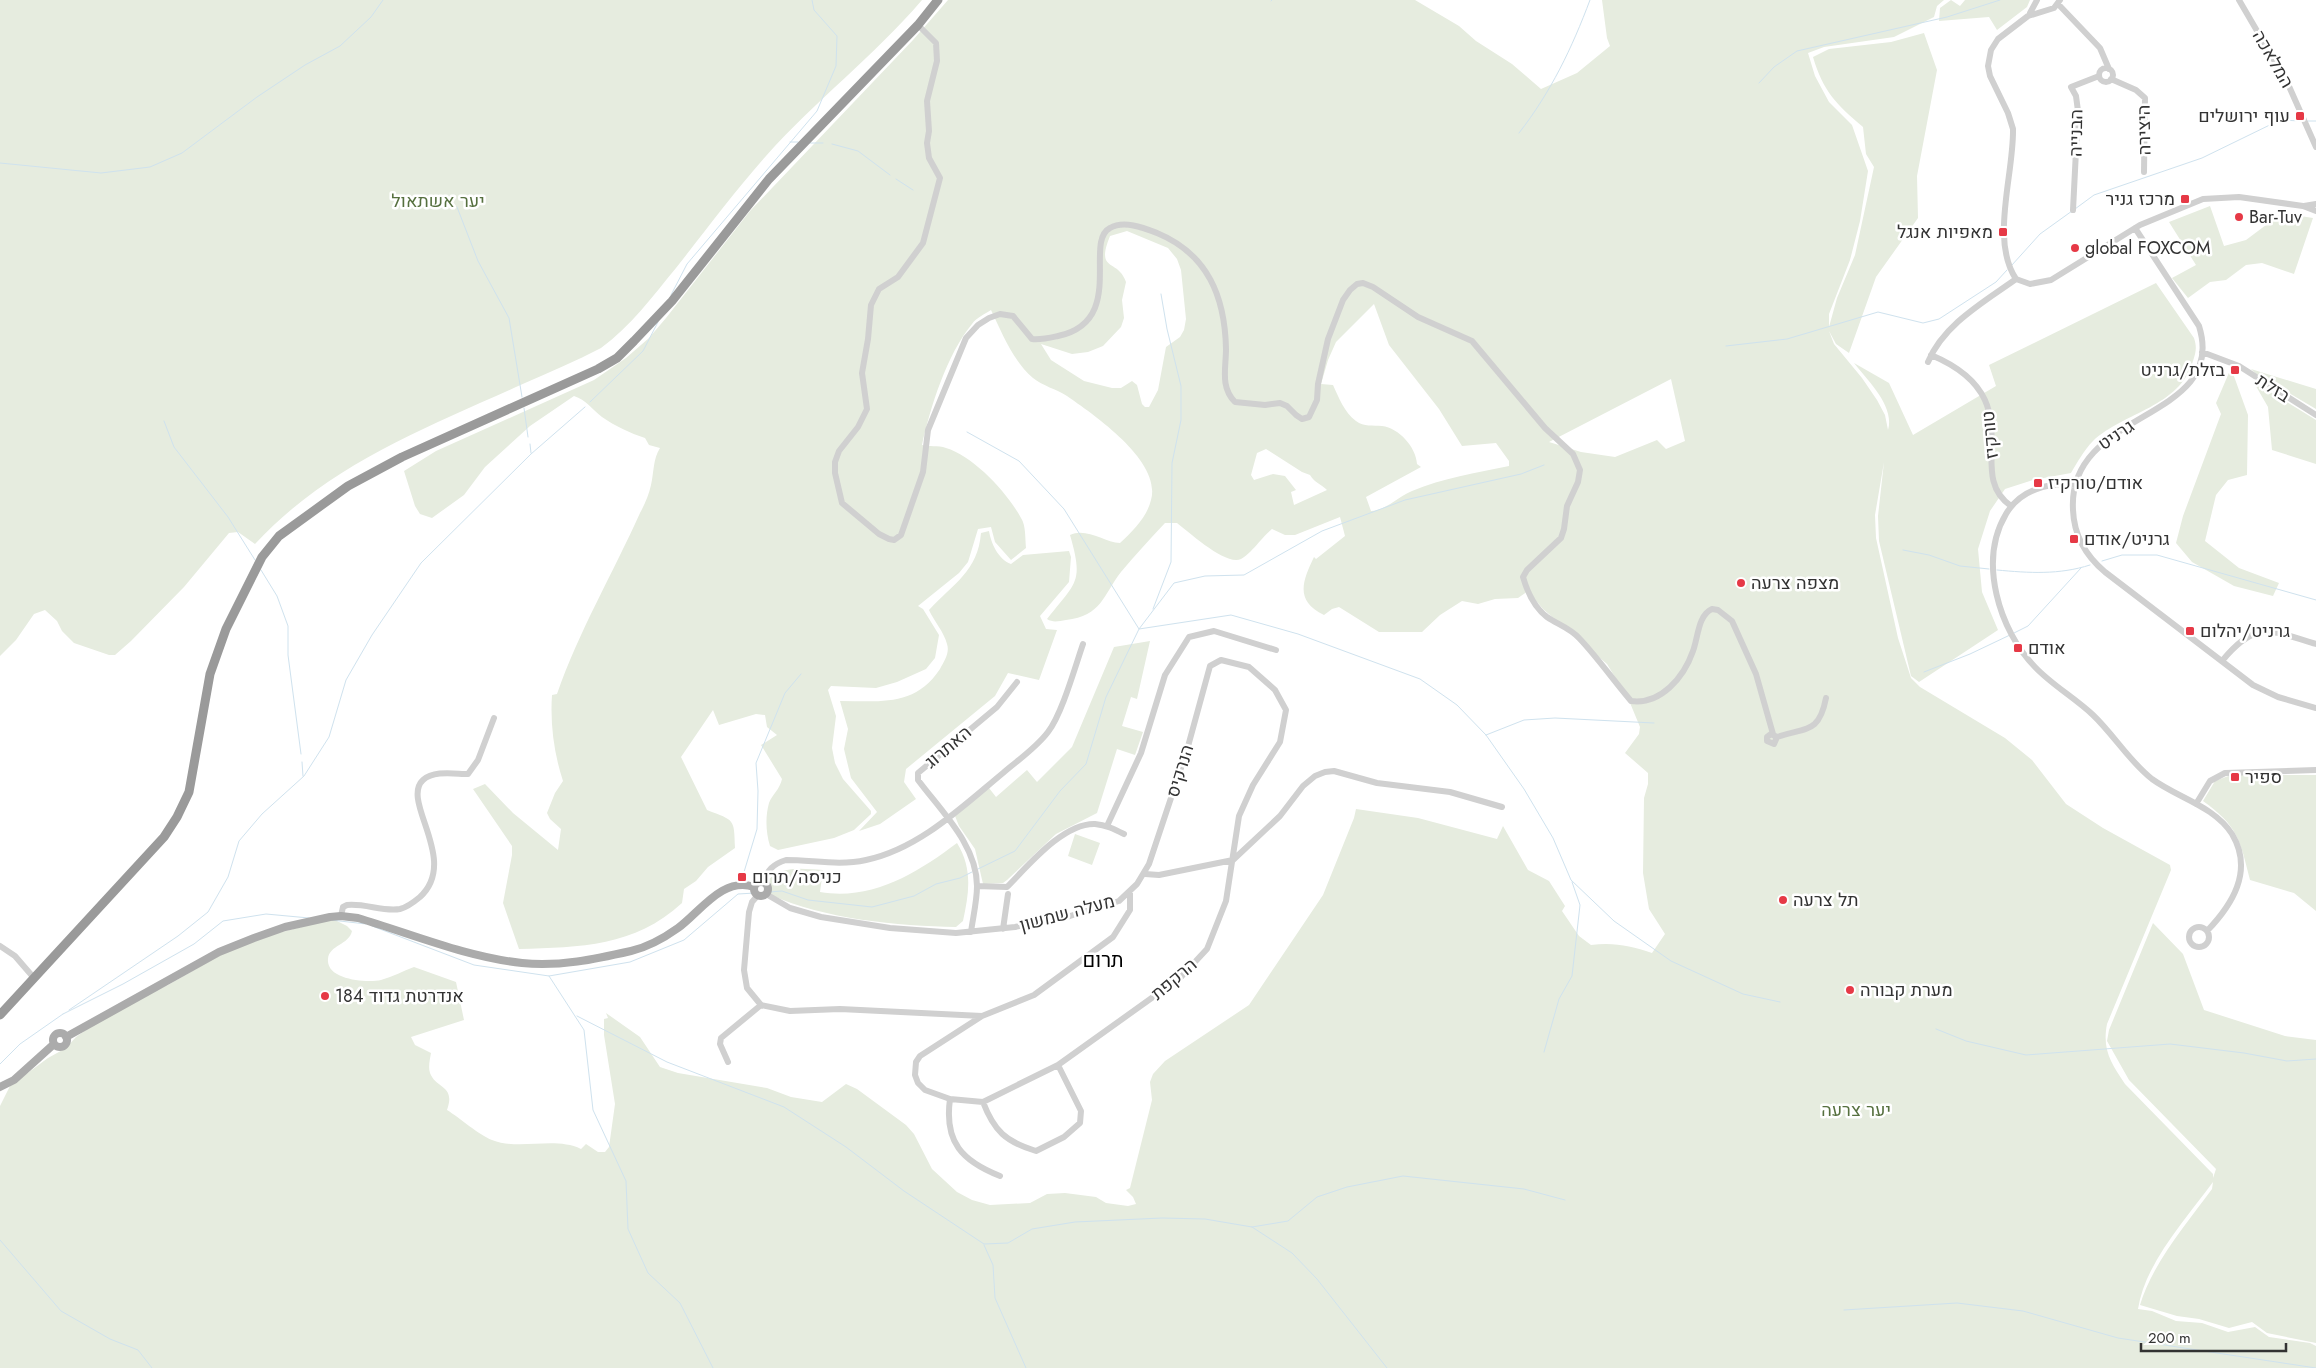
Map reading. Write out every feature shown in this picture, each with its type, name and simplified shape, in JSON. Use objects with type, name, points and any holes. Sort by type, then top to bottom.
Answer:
[{"type":"highway","points":[[0,1015],[164,837],[178,817],[189,792],[194,772],[210,674],[216,656],[226,629],[262,557],[279,536],[348,486],[402,456],[598,369],[617,358],[672,301],[769,179],[918,25],[938,0]]},
{"type":"main road","points":[[758,883],[764,883],[767,888],[762,894],[754,892],[754,887],[758,883]]},
{"type":"main road","points":[[0,1087],[14,1080],[54,1044],[63,1047],[67,1041],[66,1037],[219,952],[286,927],[341,916],[358,918],[490,958],[524,963],[582,962],[648,945],[679,927],[718,894],[744,884],[754,887]]},
{"type":"street","points":[[2038,0],[2041,6],[2048,9]]},
{"type":"street","points":[[2028,16],[2038,0]]},
{"type":"street","name":"המלאכה","points":[[2239,0],[2288,84],[2316,147]]},
{"type":"street","points":[[2109,68],[2102,69],[2099,76],[2105,81],[2111,79],[2112,72],[2100,48],[2059,2],[2048,9],[2028,16],[1998,39],[1991,50],[1988,66],[1990,76],[2008,113],[2013,129],[2004,241],[2007,262],[2016,279],[2030,284],[2051,280],[2135,228],[2204,200],[2239,197],[2303,206],[2316,211]]},
{"type":"street","points":[[918,25],[936,43],[936,61],[926,100],[929,131],[927,143],[929,158],[940,178],[923,243],[898,278],[879,289],[871,305],[862,373],[867,409],[858,426],[839,451],[835,462],[838,496],[847,509],[879,534],[889,539],[898,538],[901,535],[923,472],[928,430],[966,338],[978,325],[1000,314],[1013,316],[1032,339],[1039,340],[1074,330],[1090,315],[1097,305],[1100,291],[1099,250],[1105,232],[1110,227],[1122,224],[1143,228],[1181,245],[1195,258],[1211,278],[1218,295],[1222,313],[1226,350],[1225,386],[1228,396],[1235,402],[1265,405],[1280,403],[1287,406],[1302,419],[1309,417],[1317,400],[1318,384],[1328,338],[1344,300],[1350,290],[1357,284],[1363,283],[1373,286],[1418,317],[1472,341],[1545,428],[1573,454],[1580,470],[1578,482],[1567,506],[1564,529],[1560,538],[1527,570],[1523,577],[1529,594],[1546,616],[1574,632],[1604,664],[1630,701],[1640,702],[1658,696],[1670,688],[1685,667],[1693,651],[1705,614],[1712,609],[1718,610],[1732,621],[1752,663],[1775,736],[1812,728],[1823,713],[1826,698]]},
{"type":"street","name":"הבנייה","points":[[2073,210],[2078,111],[2076,96],[2071,87],[2099,76]]},
{"type":"street","name":"היצירה","points":[[2111,79],[2136,90],[2145,98],[2144,172]]},
{"type":"street","points":[[2303,206],[2316,204]]},
{"type":"street","name":"גרניט","points":[[2135,228],[2199,326],[2202,337],[2202,352],[2199,367],[2194,377],[2180,393],[2097,447],[2084,463],[2075,485],[2072,508],[2075,528],[2082,545],[2092,560],[2105,572],[2222,661],[2264,692],[2316,708]]},
{"type":"street","points":[[1928,362],[1941,339],[1956,324],[2016,279]]},
{"type":"street","name":"בזלת","points":[[2202,352],[2239,366],[2316,415]]},
{"type":"street","name":"טורקיז","points":[[1931,355],[1967,376],[1984,396],[1991,419],[1994,484],[2001,498],[2011,506]]},
{"type":"street","points":[[2075,485],[2058,484],[2042,486],[2022,496],[2011,506],[1997,533],[1993,568],[1999,604],[2013,640],[2037,669],[2094,717],[2142,771],[2163,786],[2216,816],[2225,825],[2237,845],[2241,868],[2236,892],[2223,915],[2207,931]]},
{"type":"street","points":[[1107,826],[1141,753],[1164,674],[1190,637],[1214,631],[1276,650]]},
{"type":"street","points":[[2222,661],[2241,640],[2265,631],[2280,633],[2316,644]]},
{"type":"street","points":[[764,883],[766,874],[778,863],[786,860],[845,863],[868,860],[907,845],[947,818],[1025,755],[1048,732],[1055,720],[1083,644]]},
{"type":"street","name":"הרקפת","points":[[983,1102],[1058,1064],[1181,977],[1207,949],[1226,902],[1239,816],[1253,785],[1280,742],[1286,710],[1275,690],[1249,667],[1220,660],[1210,666]]},
{"type":"street","name":"הנרקיס","points":[[1145,874],[1187,750],[1210,666]]},
{"type":"street","name":"האתרוג","points":[[947,818],[918,780],[918,773],[997,707],[1017,682]]},
{"type":"street","points":[[341,916],[343,907],[347,905],[401,908],[413,903],[424,894],[431,882],[435,869],[433,851],[417,799],[419,786],[424,778],[435,774],[468,774],[478,760],[494,718]]},
{"type":"street","points":[[2196,804],[2210,781],[2225,773],[2316,770]]},
{"type":"street","points":[[1145,874],[1159,875],[1233,860],[1280,816],[1303,786],[1315,776],[1325,772],[1334,771],[1377,783],[1450,792],[1502,807]]},
{"type":"street","points":[[947,818],[970,854],[977,886],[971,932]]},
{"type":"street","points":[[977,886],[1007,887],[1049,846],[1070,831],[1093,824],[1107,826],[1124,834]]},
{"type":"street","name":"מעלה שמשון","points":[[762,894],[790,908],[829,918],[926,931],[971,932],[1003,929],[1070,916],[1104,907],[1119,901],[1130,893],[1145,874]]},
{"type":"street","points":[[1058,1064],[1081,1111],[1080,1123],[1064,1137],[1036,1151],[1020,1146],[1000,1134],[990,1120],[983,1102],[950,1099],[925,1090],[918,1083],[915,1075],[916,1062],[920,1056],[982,1016],[1034,995],[1113,938],[1130,910],[1130,893]]},
{"type":"street","points":[[762,894],[752,902],[749,912],[744,970],[747,988],[761,1005],[790,1011],[840,1009],[982,1016]]},
{"type":"street","points":[[1003,929],[1008,894]]},
{"type":"street","points":[[0,946],[14,956],[34,978]]},
{"type":"street","points":[[728,1062],[720,1044],[721,1038],[761,1005]]},
{"type":"street","points":[[950,1099],[948,1116],[952,1138],[964,1156],[972,1163],[1000,1176]]},
{"type":"green space","name":"יער אשתאול","points":[[0,0],[922,0],[904,21],[804,116],[766,156],[731,197],[641,311],[601,348],[452,415],[381,450],[315,491],[284,516],[255,544],[238,532],[229,533],[184,587],[115,655],[109,655],[74,643],[62,631],[57,621],[45,610],[34,614],[16,640],[0,656]]},
{"type":"green space","name":"יער צרעה","points":[[948,0],[1415,0],[1459,26],[1476,41],[1512,64],[1541,89],[1577,73],[1610,46],[1607,38],[1602,0],[1944,0],[1937,6],[1934,17],[1894,37],[1824,47],[1808,53],[1815,76],[1829,102],[1852,125],[1868,171],[1860,221],[1850,260],[1829,314],[1829,327],[1837,298],[1855,255],[1874,167],[1866,154],[1863,127],[1838,104],[1826,88],[1813,57],[1829,49],[1891,42],[1924,33],[1937,70],[1917,176],[1918,218],[1876,277],[1849,353],[1836,344],[1829,331],[1834,344],[1862,378],[1877,400],[1885,415],[1888,430],[1888,412],[1884,403],[1854,363],[1889,383],[1913,435],[1996,386],[1989,365],[2156,283],[2194,338],[2196,350],[2186,376],[2176,389],[2164,399],[2106,431],[2093,441],[2071,473],[2033,480],[2005,489],[1990,511],[1978,549],[1982,592],[1998,630],[1919,682],[1911,676],[1879,541],[1878,516],[1884,462],[1875,515],[1876,538],[1898,638],[1911,678],[1920,687],[2005,738],[2032,760],[2066,804],[2103,828],[2170,865],[2171,870],[2107,1024],[2106,1041],[2107,1049],[2112,1063],[2125,1084],[2213,1174],[2213,1178],[2216,1169],[2129,1080],[2107,1041],[2109,1030],[2153,923],[2183,954],[2204,1010],[2285,1036],[2316,1040],[2316,1343],[2267,1333],[2252,1322],[2229,1328],[2140,1305],[2161,1259],[2212,1189],[2213,1182],[2179,1226],[2158,1258],[2142,1292],[2138,1309],[2152,1311],[2176,1321],[2202,1323],[2228,1332],[2255,1327],[2269,1337],[2310,1343],[2316,1346],[2316,1368],[0,1368],[0,1106],[10,1086],[48,1058],[66,1048],[76,1037],[111,1012],[168,985],[229,950],[278,933],[333,919],[347,926],[352,931],[347,939],[329,954],[329,966],[333,972],[340,976],[375,981],[414,967],[456,982],[464,1020],[411,1037],[415,1045],[431,1053],[430,1073],[449,1096],[447,1110],[492,1140],[514,1144],[548,1143],[571,1145],[581,1149],[586,1144],[598,1152],[605,1152],[609,1147],[615,1104],[604,1035],[604,1019],[608,1018],[606,1013],[640,1037],[660,1067],[678,1073],[767,1088],[791,1097],[822,1102],[846,1084],[857,1089],[906,1125],[914,1134],[932,1169],[957,1192],[972,1200],[990,1205],[1030,1203],[1047,1194],[1065,1193],[1096,1197],[1106,1203],[1128,1206],[1136,1204],[1133,1197],[1126,1190],[1130,1188],[1152,1100],[1150,1082],[1153,1074],[1165,1061],[1249,1005],[1323,895],[1356,809],[1418,818],[1497,839],[1503,826],[1528,870],[1549,881],[1565,906],[1562,911],[1579,936],[1591,945],[1622,945],[1652,953],[1665,934],[1649,909],[1643,873],[1644,798],[1648,784],[1648,773],[1625,753],[1639,734],[1640,727],[1628,698],[1607,664],[1543,609],[1528,591],[1518,598],[1495,599],[1478,604],[1462,601],[1440,615],[1422,632],[1379,632],[1339,607],[1332,609],[1324,615],[1315,610],[1305,597],[1304,583],[1314,557],[1316,559],[1345,536],[1340,517],[1295,535],[1285,535],[1272,529],[1245,557],[1234,560],[1226,558],[1208,547],[1177,523],[1165,523],[1121,572],[1094,609],[1078,618],[1056,621],[1047,619],[1071,589],[1075,581],[1077,573],[1076,563],[1070,535],[1076,533],[1089,534],[1120,543],[1143,518],[1151,500],[1152,485],[1146,470],[1136,455],[1108,427],[1067,396],[1037,381],[1026,371],[1009,346],[991,310],[974,322],[955,350],[935,398],[922,445],[943,447],[956,452],[988,476],[1007,497],[1023,521],[1026,548],[1011,560],[995,542],[991,527],[978,529],[968,562],[959,573],[918,606],[923,609],[939,635],[935,658],[926,669],[897,682],[876,688],[831,686],[828,690],[836,716],[832,748],[835,763],[843,779],[871,811],[871,814],[854,830],[834,838],[778,850],[770,846],[766,825],[768,808],[770,800],[780,786],[782,779],[761,745],[777,735],[767,727],[765,715],[756,714],[719,725],[713,710],[681,757],[707,810],[723,816],[731,822],[734,831],[735,848],[708,867],[696,881],[684,889],[682,903],[664,918],[645,928],[606,942],[564,947],[519,949],[503,903],[512,846],[473,789],[485,784],[513,813],[558,850],[561,829],[550,819],[547,813],[555,793],[563,781],[553,738],[552,695],[557,694],[586,625],[645,503],[660,448],[649,445],[645,438],[623,429],[602,417],[585,402],[574,396],[530,426],[485,467],[464,495],[432,518],[420,514],[415,506],[404,471],[436,451],[594,380],[626,358],[649,338],[666,318],[750,211],[913,40]],"holes":[[[1127,231],[1168,248],[1177,259],[1181,270],[1186,319],[1184,330],[1180,337],[1166,347],[1158,390],[1149,407],[1145,407],[1142,404],[1137,385],[1132,381],[1121,388],[1112,388],[1084,381],[1051,360],[1041,344],[1072,354],[1088,352],[1103,346],[1121,327],[1124,318],[1122,300],[1126,282],[1118,270],[1106,260],[1106,248],[1110,236]],[[1374,304],[1389,345],[1439,409],[1462,446],[1496,443],[1509,461],[1509,466],[1424,486],[1387,506],[1371,511],[1366,497],[1421,467],[1417,464],[1414,451],[1400,434],[1382,426],[1359,423],[1345,409],[1333,385],[1321,384],[1336,342]],[[1671,379],[1685,441],[1666,449],[1657,440],[1615,457],[1581,452],[1549,442]],[[1266,449],[1310,475],[1327,490],[1294,505],[1291,492],[1296,490],[1285,476],[1273,474],[1254,480],[1251,475],[1257,453]]]},
{"type":"green space","points":[[1951,0],[1960,6],[1965,0],[2030,0],[2027,7],[1997,30],[1989,17],[1939,21],[1940,8]]},
{"type":"green space","points":[[2210,206],[2224,246],[2246,240],[2282,213],[2313,218],[2294,274],[2262,263],[2246,265],[2226,280],[2210,282],[2188,298],[2172,278],[2196,265],[2169,222]]},
{"type":"green space","points":[[2231,368],[2248,415],[2247,475],[2228,480],[2216,495],[2205,541],[2239,568],[2279,583],[2273,596],[2234,586],[2192,562],[2176,543],[2183,516],[2221,414],[2216,403]]},
{"type":"green space","points":[[2251,369],[2316,389],[2316,409],[2255,373]]},
{"type":"green space","points":[[2253,381],[2316,420],[2316,464],[2272,450],[2268,407]]},
{"type":"green space","points":[[989,531],[991,541],[996,550],[1006,562],[1011,564],[1023,555],[1069,551],[1071,557],[1069,582],[1040,616],[1046,629],[1057,630],[1039,680],[1008,673],[995,696],[906,769],[904,782],[916,799],[880,824],[859,831],[877,812],[851,778],[844,749],[848,729],[840,701],[883,701],[896,699],[908,696],[930,681],[940,669],[948,647],[944,635],[929,610],[970,567],[979,546],[981,533]]},
{"type":"green space","points":[[1150,641],[1137,699],[1131,697],[1122,726],[1143,732],[1135,755],[1117,749],[1097,813],[1056,834],[1003,883],[983,884],[975,849],[959,826],[955,816],[989,788],[996,797],[1027,770],[1037,782],[1072,747],[1114,647]]},
{"type":"green space","points":[[2231,775],[2316,775],[2316,911],[2294,893],[2250,880],[2240,844],[2231,826],[2203,801],[2215,781]]},
{"type":"green space","points":[[1075,834],[1100,843],[1092,865],[1068,856]]},
{"type":"green space","points":[[957,843],[966,862],[968,891],[963,921],[956,927],[886,923],[814,910],[771,895],[767,881],[786,870],[823,870],[820,892],[839,894],[858,892],[876,888],[910,874]]},
{"type":"waterway","points":[[0,163],[101,173],[150,167],[182,153],[257,97],[305,65],[340,46],[371,17],[383,0]]},
{"type":"waterway","points":[[671,295],[687,264],[817,111],[836,66],[837,36],[814,10],[812,0]]},
{"type":"waterway","points":[[1519,133],[1551,86],[1576,35],[1590,0]]},
{"type":"waterway","points":[[1759,83],[1774,67],[1797,51],[1947,17],[2000,0]]},
{"type":"waterway","points":[[2075,209],[2094,195],[2202,158],[2280,120],[2301,121]]},
{"type":"waterway","points":[[2308,121],[2316,121]]},
{"type":"waterway","points":[[790,142],[798,142]]},
{"type":"waterway","points":[[810,143],[823,143]]},
{"type":"waterway","points":[[832,144],[858,151],[890,175]]},
{"type":"waterway","points":[[896,179],[913,190]]},
{"type":"waterway","points":[[457,207],[478,261],[509,318],[522,397]]},
{"type":"waterway","points":[[2012,265],[2040,234],[2072,211]]},
{"type":"waterway","points":[[1726,346],[1787,339],[1878,312],[1923,323],[1939,319],[1996,282],[2007,270]]},
{"type":"waterway","points":[[1153,609],[1171,562],[1172,463],[1181,420],[1181,386],[1167,329],[1161,294]]},
{"type":"waterway","points":[[590,402],[643,351],[658,322]]},
{"type":"waterway","points":[[69,1010],[178,936],[208,912],[228,877],[239,841],[262,814],[304,776],[329,737],[346,680],[372,635],[421,563],[531,454],[585,407]]},
{"type":"waterway","points":[[524,408],[528,437]]},
{"type":"waterway","points":[[164,421],[174,447],[228,517],[255,560]]},
{"type":"waterway","points":[[967,432],[1019,461],[1064,509],[1139,629],[1231,615],[1298,634],[1420,679],[1457,705],[1486,735],[1524,789],[1553,838],[1571,880],[1614,921],[1671,961],[1743,994],[1780,1002]]},
{"type":"waterway","points":[[530,444],[531,453]]},
{"type":"waterway","points":[[978,869],[1015,851],[1060,791],[1086,764],[1106,697],[1139,629],[1174,583],[1205,576],[1244,575],[1322,531],[1405,500],[1521,474],[1544,465]]},
{"type":"waterway","points":[[1903,550],[1929,555],[1960,566],[1989,569]]},
{"type":"waterway","points":[[2102,561],[2122,555],[2157,555],[2316,600]]},
{"type":"waterway","points":[[1997,570],[2055,572],[2090,565]]},
{"type":"waterway","points":[[2014,633],[2028,626],[2081,568]]},
{"type":"waterway","points":[[261,570],[277,596],[288,626],[288,655],[301,754]]},
{"type":"waterway","points":[[1924,672],[1970,654],[2010,635]]},
{"type":"waterway","points":[[741,882],[757,829],[758,791],[756,763],[785,693],[801,674]]},
{"type":"waterway","points":[[1486,735],[1524,720],[1555,718],[1654,723]]},
{"type":"waterway","points":[[302,762],[303,776]]},
{"type":"waterway","points":[[769,892],[782,891],[808,900],[872,907],[914,896],[936,884],[960,878],[972,872]]},
{"type":"waterway","points":[[1544,1052],[1559,999],[1572,976],[1580,905],[1572,882]]},
{"type":"waterway","points":[[372,926],[474,965],[549,976],[630,962],[684,940],[738,894],[755,893]]},
{"type":"waterway","points":[[63,1014],[123,984],[194,944],[223,921],[266,914],[309,918]]},
{"type":"waterway","points":[[331,920],[366,924]]},
{"type":"waterway","points":[[549,976],[584,1030],[593,1110],[626,1181],[628,1229],[648,1273],[680,1303],[713,1368]]},
{"type":"waterway","points":[[0,1064],[20,1044],[63,1014]]},
{"type":"waterway","points":[[577,1016],[667,1062],[784,1107],[846,1147],[904,1191],[984,1244],[1008,1243],[1032,1229],[1075,1222],[1162,1218],[1205,1219],[1252,1227],[1288,1221],[1317,1197],[1347,1187],[1403,1176],[1524,1189],[1565,1200]]},
{"type":"waterway","points":[[1936,1029],[1966,1041],[2026,1055],[2170,1044],[2244,1053],[2287,1061],[2316,1059]]},
{"type":"waterway","points":[[1252,1227],[1292,1253],[1317,1279],[1387,1368]]},
{"type":"waterway","points":[[0,1240],[61,1311],[110,1339],[138,1350],[152,1368]]},
{"type":"waterway","points":[[984,1245],[993,1265],[995,1298],[1026,1368]]},
{"type":"waterway","points":[[1844,1310],[1957,1303],[2023,1311],[2118,1338],[2316,1368]]},
{"type":"place","name":"עוף ירושלים","points":[[2300,116]]},
{"type":"place","name":"מרכז גניר","points":[[2185,199]]},
{"type":"place","name":"Bar-Tuv","points":[[2239,217]]},
{"type":"place","name":"מאפיות אנגל","points":[[2003,232]]},
{"type":"place","name":"global FOXCOM","points":[[2075,248]]},
{"type":"place","name":"בזלת/גרניט","points":[[2235,370]]},
{"type":"place","name":"אודם/טורקיז","points":[[2038,483]]},
{"type":"place","name":"גרניט/אודם","points":[[2074,539]]},
{"type":"place","name":"מצפה צרעה","points":[[1741,583]]},
{"type":"place","name":"גרניט/יהלום","points":[[2190,631]]},
{"type":"place","name":"אודם","points":[[2018,648]]},
{"type":"place","name":"ספיר","points":[[2235,777]]},
{"type":"place","name":"כניסה/תרום","points":[[742,877]]},
{"type":"place","name":"תל צרעה","points":[[1783,900]]},
{"type":"place","name":"מערת קבורה","points":[[1850,990]]},
{"type":"place","name":"אנדרטת גדוד 184","points":[[325,996]]},
{"type":"district","name":"תרום","points":[[1103,960]]}]
